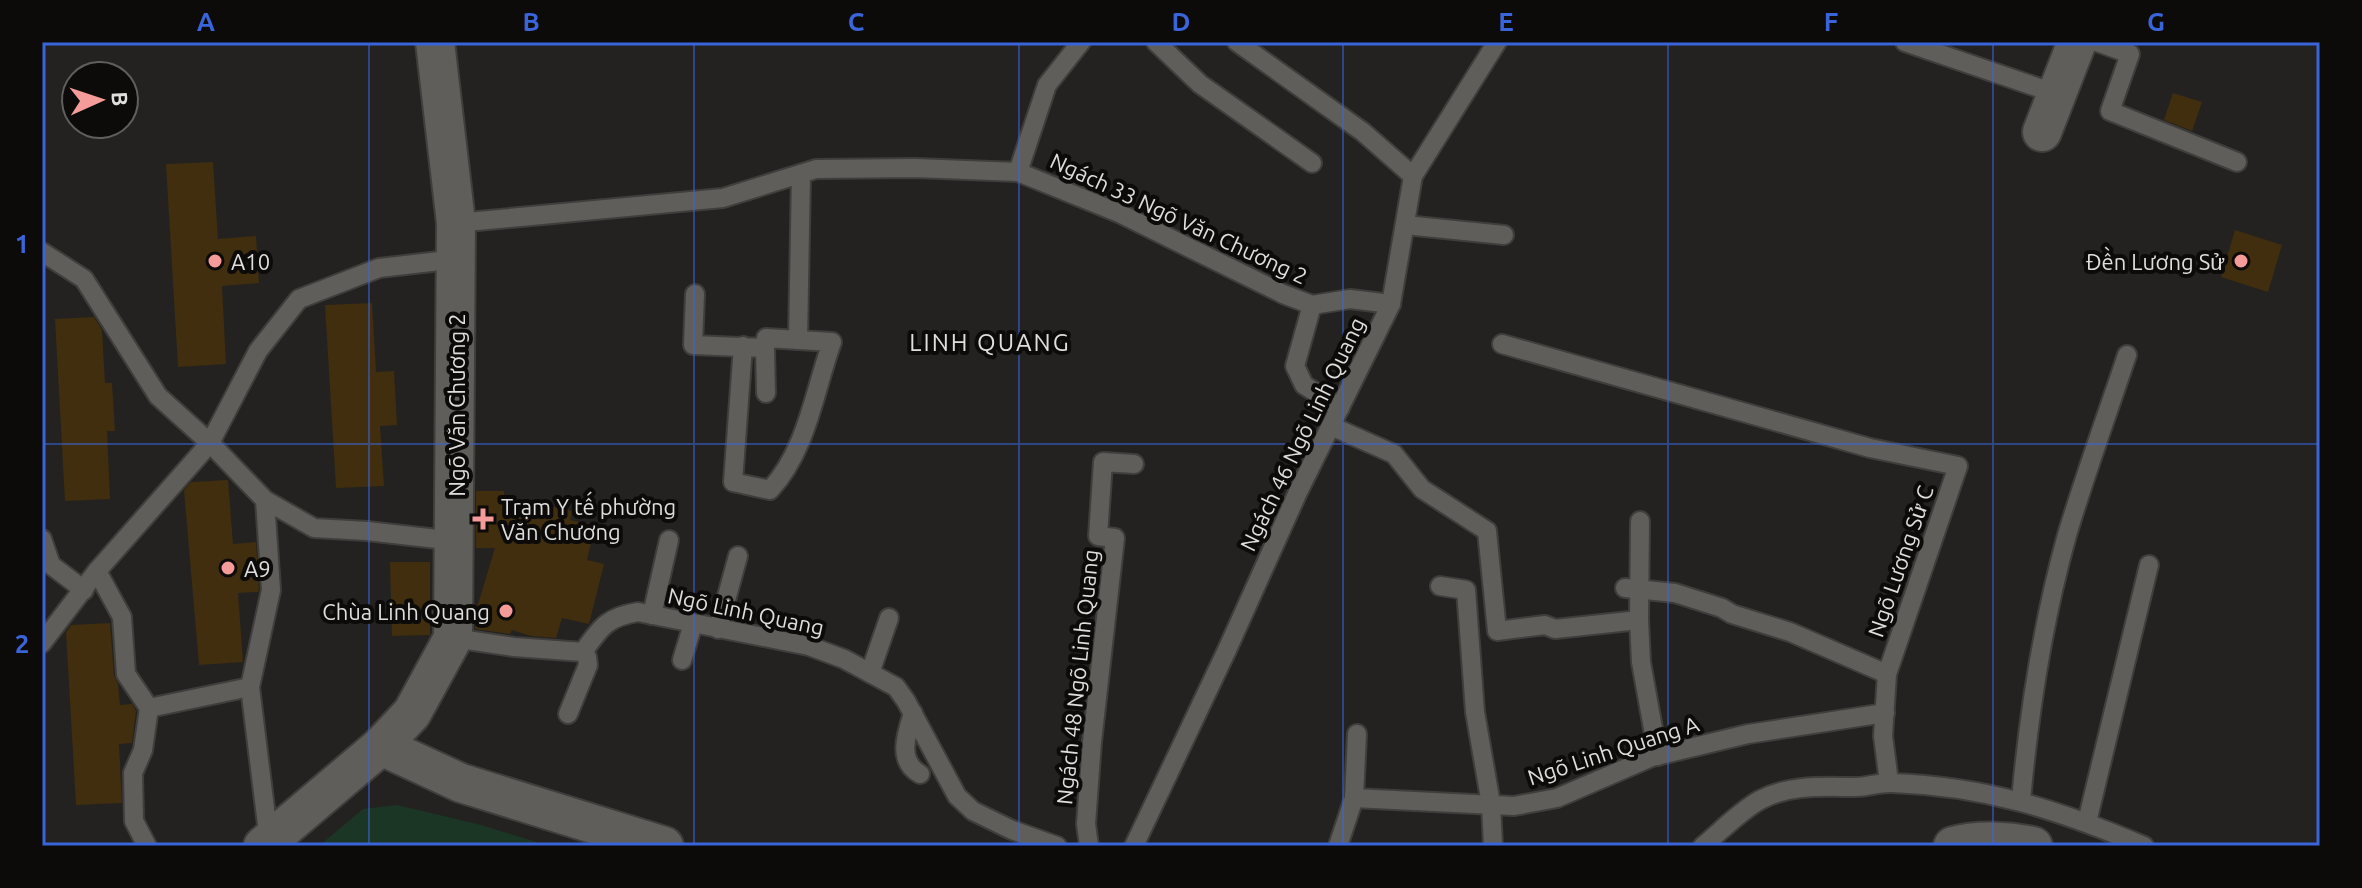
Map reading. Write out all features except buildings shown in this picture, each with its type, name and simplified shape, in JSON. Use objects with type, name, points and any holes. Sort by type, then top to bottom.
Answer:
[{"type":"street","name":"Ngõ Văn Chương 2","points":[[266,844],[381,746],[412,713],[453,638],[456,241],[435,42]]},
{"type":"street","points":[[2042,132],[2077,42]]},
{"type":"street","points":[[381,746],[461,783],[664,846]]},
{"type":"street","points":[[1953,846],[1964,843],[2033,846]]},
{"type":"lane","points":[[1018,172],[1047,85],[1081,42]]},
{"type":"lane","points":[[1156,42],[1200,84],[1312,163]]},
{"type":"lane","points":[[1237,42],[1363,132],[1413,176]]},
{"type":"lane","name":"Ngách 46 Ngõ Linh Quang","points":[[1134,846],[1298,492],[1391,304],[1413,176],[1497,42]]},
{"type":"lane","points":[[1905,42],[2057,94]]},
{"type":"lane","points":[[2097,42],[2130,54],[2110,111],[2237,162]]},
{"type":"lane","name":"Ngách 33 Ngõ Văn Chương 2","points":[[42,643],[97,571],[210,443],[258,351],[299,299],[456,241],[723,198],[816,169],[915,168],[1018,172],[1119,213],[1283,294],[1312,305],[1350,299],[1391,304]]},
{"type":"lane","points":[[798,340],[801,174]]},
{"type":"lane","points":[[1405,225],[1504,235]]},
{"type":"lane","points":[[42,252],[84,279],[158,396],[210,443],[265,500],[314,528],[455,541]]},
{"type":"lane","points":[[695,294],[693,345],[765,348]]},
{"type":"lane","name":"Ngách 33 Ngõ Văn Chương 2","points":[[1312,305],[1295,366],[1304,385],[1340,408]]},
{"type":"lane","points":[[743,346],[733,482],[770,490],[782,477],[797,449],[832,342],[766,338],[766,393]]},
{"type":"lane","name":"Ngõ Lương Sử C","points":[[1502,344],[1870,448],[1958,466],[1887,674],[1883,736],[1889,782]]},
{"type":"lane","points":[[2021,800],[2026,738],[2067,537],[2127,355]]},
{"type":"lane","points":[[1331,426],[1394,454],[1422,489],[1487,531],[1497,631],[1545,625],[1555,629],[1639,620]]},
{"type":"lane","name":"Ngách 48 Ngõ Linh Quang","points":[[1089,846],[1086,824],[1092,742],[1115,538],[1098,536],[1103,462],[1134,464]]},
{"type":"lane","points":[[265,500],[271,590],[250,687],[266,844]]},
{"type":"lane","points":[[1640,521],[1632,588],[1639,620],[1641,662],[1658,756]]},
{"type":"lane","points":[[42,539],[51,565],[84,590]]},
{"type":"lane","points":[[652,615],[669,540]]},
{"type":"lane","points":[[718,629],[738,556]]},
{"type":"lane","points":[[2087,822],[2149,565]]},
{"type":"lane","points":[[97,571],[122,617],[126,674],[149,708],[143,750],[133,773],[134,821],[147,846]]},
{"type":"lane","points":[[1440,586],[1466,590],[1475,712],[1491,804],[1493,846]]},
{"type":"lane","points":[[1632,588],[1675,593],[1722,608],[1790,632],[1887,674]]},
{"type":"lane","points":[[1469,612],[1496,609]]},
{"type":"lane","name":"Ngõ Linh Quang","points":[[583,652],[603,624],[618,615],[638,612],[809,646],[844,659],[896,687],[949,783],[973,811],[1012,830],[1057,846]]},
{"type":"lane","points":[[870,673],[889,618]]},
{"type":"lane","points":[[682,660],[693,624]]},
{"type":"lane","points":[[453,638],[514,647],[583,652],[588,665],[568,714]]},
{"type":"lane","points":[[149,708],[250,687]]},
{"type":"lane","points":[[913,713],[906,734],[905,759],[910,769],[920,774]]},
{"type":"lane","name":"Ngõ Linh Quang A","points":[[1354,798],[1514,806],[1557,798],[1658,756],[1748,734],[1885,713]]},
{"type":"lane","points":[[1338,846],[1354,798],[1357,734]]},
{"type":"lane","points":[[1703,846],[1760,800],[1790,790],[1823,786],[1859,787],[1889,782],[2021,800],[2087,822],[2144,846]]},
{"type":"green space","points":[[397,805],[481,825],[549,846],[319,846],[363,809]]},
{"type":"place","name":"A10","points":[[215,261]]},
{"type":"place","name":"Đền Lương Sử","points":[[2241,261]]},
{"type":"place","name":"Trạm Y tế phường Văn Chương","points":[[483,519]]},
{"type":"place","name":"A9","points":[[228,568]]},
{"type":"place","name":"Chùa Linh Quang","points":[[506,611]]},
{"type":"district","name":"LINH QUANG","points":[[990,342]]}]
